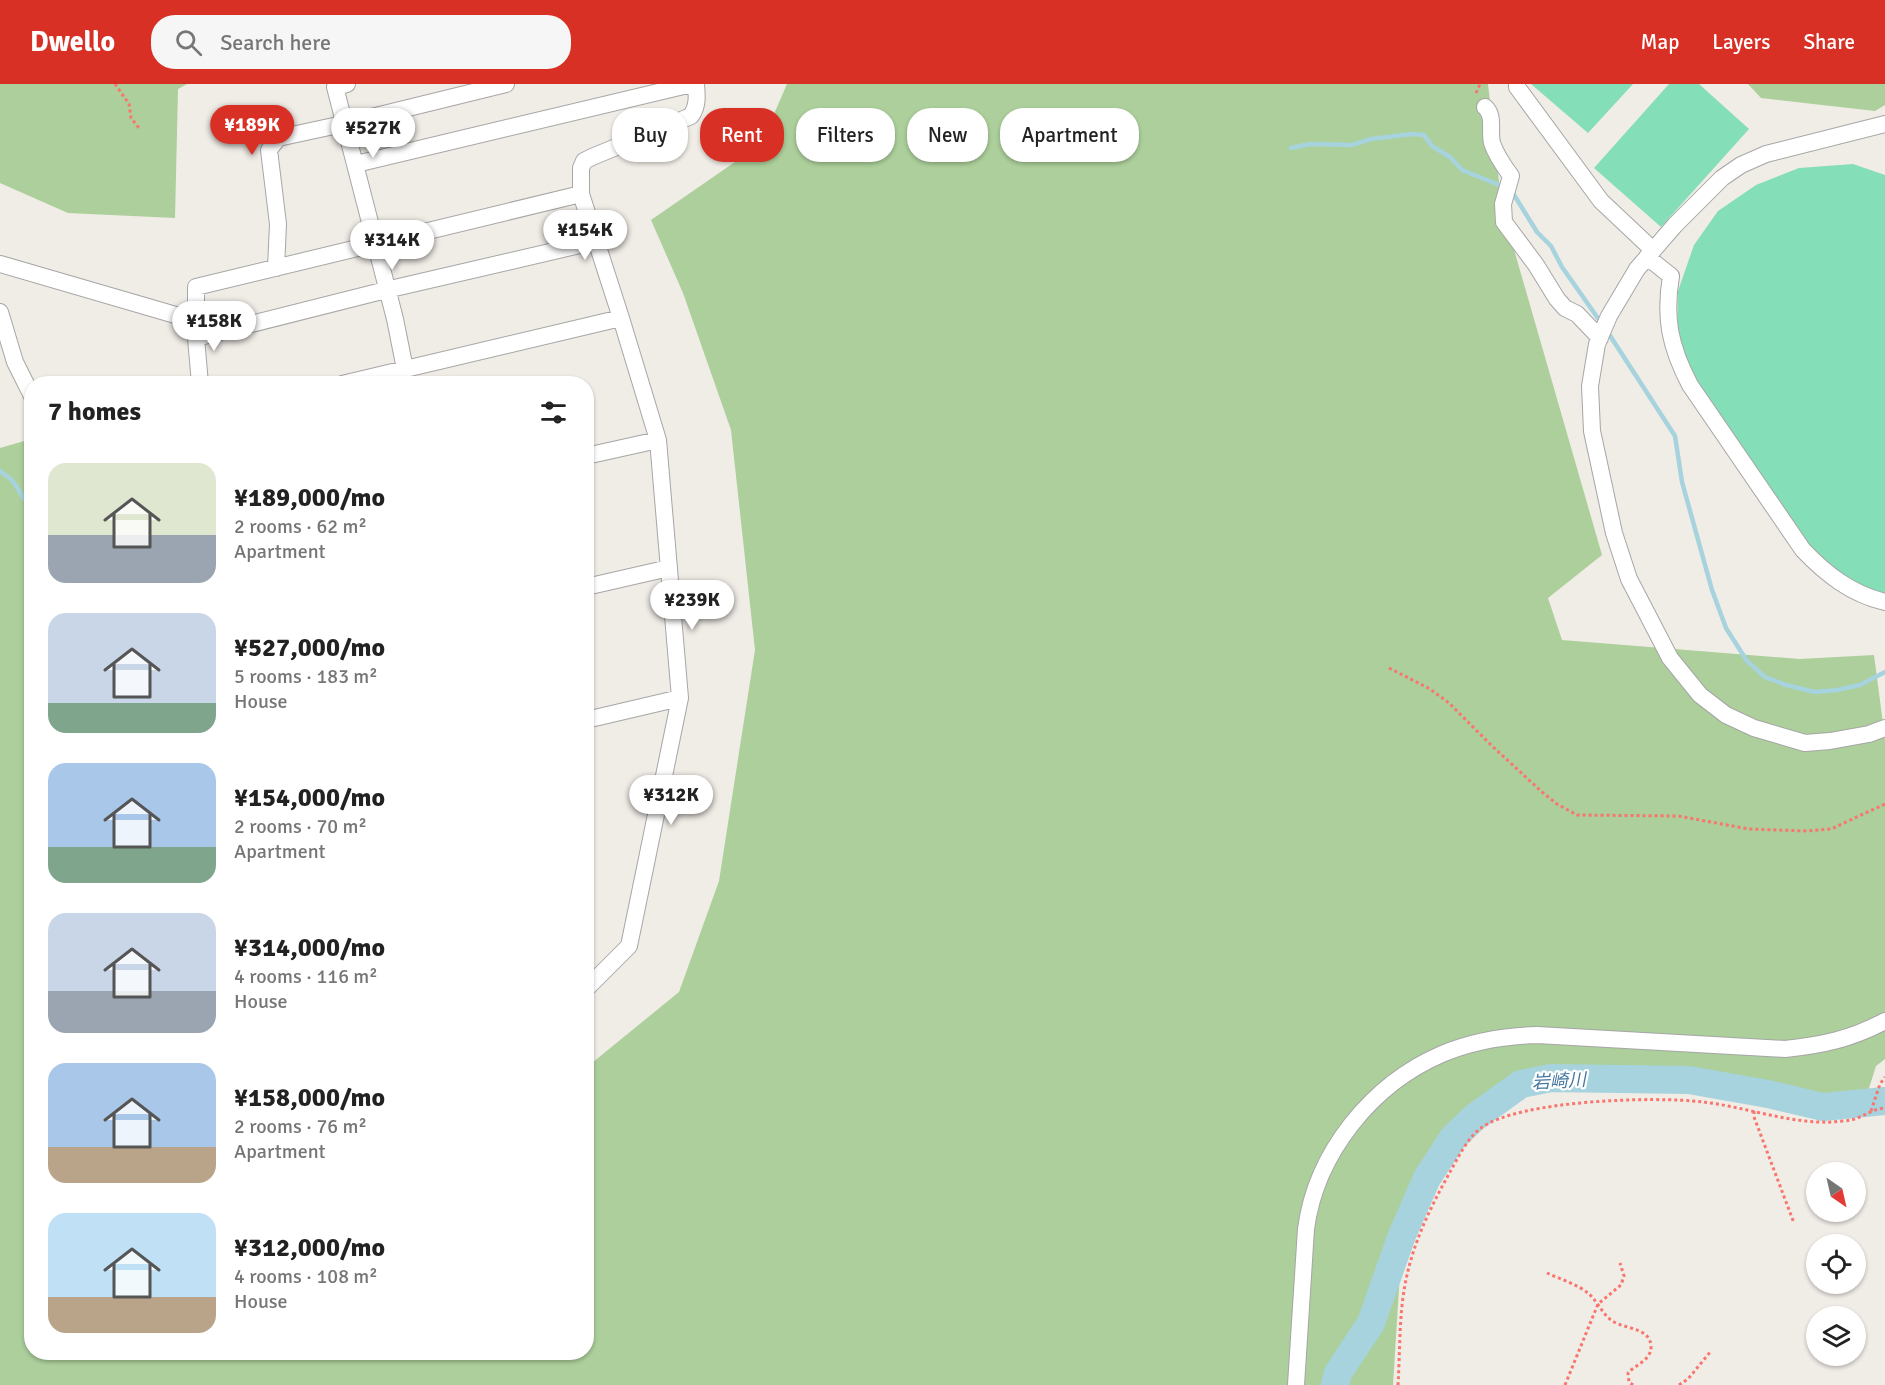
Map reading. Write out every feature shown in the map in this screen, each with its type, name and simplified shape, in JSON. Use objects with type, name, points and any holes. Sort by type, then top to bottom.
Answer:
[{"type":"street","points":[[347,84],[335,87],[339,95],[344,124],[395,319],[406,376]]},
{"type":"street","points":[[276,268],[278,224],[269,150],[278,138],[506,84]]},
{"type":"street","points":[[356,164],[692,84]]},
{"type":"street","points":[[594,981],[629,946],[680,698],[658,440],[581,194],[581,168],[584,161],[691,116],[695,111],[697,101],[696,84]]},
{"type":"street","points":[[1517,84],[1601,201],[1671,276],[1667,315],[1671,340],[1681,368],[1690,385],[1803,550],[1822,570],[1843,585],[1885,602]]},
{"type":"street","points":[[1485,106],[1490,113],[1492,141],[1498,158],[1511,176],[1503,204],[1504,222],[1536,265],[1557,299],[1565,308],[1577,314],[1600,338]]},
{"type":"street","points":[[1885,124],[1793,145],[1741,165],[1722,178],[1675,225],[1637,269],[1600,338],[1590,386],[1592,431],[1614,533],[1629,579],[1670,658],[1700,695],[1726,715],[1754,728],[1806,743],[1869,734],[1885,728]]},
{"type":"street","points":[[199,376],[196,338],[196,288],[581,194]]},
{"type":"street","points":[[196,338],[386,290],[597,241]]},
{"type":"street","points":[[0,264],[196,321]]},
{"type":"street","points":[[0,312],[15,362],[24,380]]},
{"type":"street","points":[[410,376],[621,318]]},
{"type":"street","points":[[594,454],[658,440]]},
{"type":"street","points":[[594,586],[669,568]]},
{"type":"street","points":[[594,718],[680,698]]},
{"type":"street","points":[[1296,1385],[1306,1229],[1308,1214],[1317,1187],[1330,1157],[1346,1131],[1372,1102],[1402,1077],[1441,1054],[1505,1036],[1537,1035],[1785,1048],[1823,1044],[1860,1034],[1885,1021]]},
{"type":"path","points":[[115,84],[129,104],[131,118],[139,128]]},
{"type":"path","points":[[1389,668],[1430,688],[1449,703],[1542,792],[1577,815],[1678,816],[1749,829],[1807,831],[1831,829],[1885,804]]},
{"type":"path","points":[[1871,1111],[1880,1084],[1885,1077]]},
{"type":"path","points":[[1398,1385],[1405,1286],[1418,1237],[1435,1199],[1461,1153],[1479,1129],[1509,1114],[1591,1102],[1651,1100],[1702,1102],[1810,1121],[1832,1122],[1851,1120],[1871,1111],[1885,1108]]},
{"type":"path","points":[[1754,1111],[1754,1117],[1794,1223]]},
{"type":"path","points":[[1564,1385],[1598,1304],[1621,1285],[1624,1276],[1620,1263]]},
{"type":"path","points":[[1547,1273],[1588,1293],[1615,1323],[1632,1327],[1647,1336],[1651,1346],[1649,1355],[1628,1373],[1629,1382],[1634,1385]]},
{"type":"path","points":[[1679,1385],[1688,1379],[1711,1351]]},
{"type":"green space","points":[[0,84],[187,84],[178,89],[175,218],[68,213],[0,183]]},
{"type":"green space","points":[[787,84],[1488,84],[1502,208],[1602,555],[1548,598],[1562,640],[1800,659],[1874,655],[1885,739],[1885,1059],[1876,1066],[1863,1107],[1817,1112],[1671,1087],[1564,1088],[1489,1101],[1456,1122],[1404,1208],[1393,1385],[0,1385],[0,448],[24,441],[24,1360],[594,1360],[594,1061],[679,992],[719,881],[755,650],[731,430],[683,293],[651,220],[735,162],[784,162],[784,108],[777,108]]},
{"type":"green space","points":[[1531,84],[1633,84],[1588,133]]},
{"type":"green space","points":[[1669,84],[1699,84],[1749,129],[1661,227],[1594,168]]},
{"type":"green space","points":[[1748,84],[1885,84],[1885,105],[1875,111],[1761,98]]},
{"type":"green space","points":[[1853,164],[1885,175],[1885,597],[1848,582],[1815,556],[1700,393],[1677,335],[1678,291],[1694,245],[1718,211],[1756,185],[1799,168]]},
{"type":"waterway","points":[[1291,148],[1310,144],[1352,145],[1371,139],[1412,134],[1424,135],[1432,146],[1450,157],[1462,170],[1504,187]]},
{"type":"waterway","points":[[1511,190],[1537,232],[1551,246],[1562,267],[1602,324]]},
{"type":"waterway","points":[[1607,331],[1675,436],[1682,482],[1712,590],[1726,628],[1747,661],[1765,677],[1815,692],[1860,685],[1885,672]]},
{"type":"waterway","points":[[0,471],[12,480],[24,499]]},
{"type":"waterway","name":"岩崎川","points":[[1335,1385],[1338,1373],[1371,1323],[1402,1235],[1427,1178],[1453,1138],[1475,1117],[1521,1084],[1551,1078],[1689,1080],[1768,1094],[1823,1107],[1885,1101]]}]
